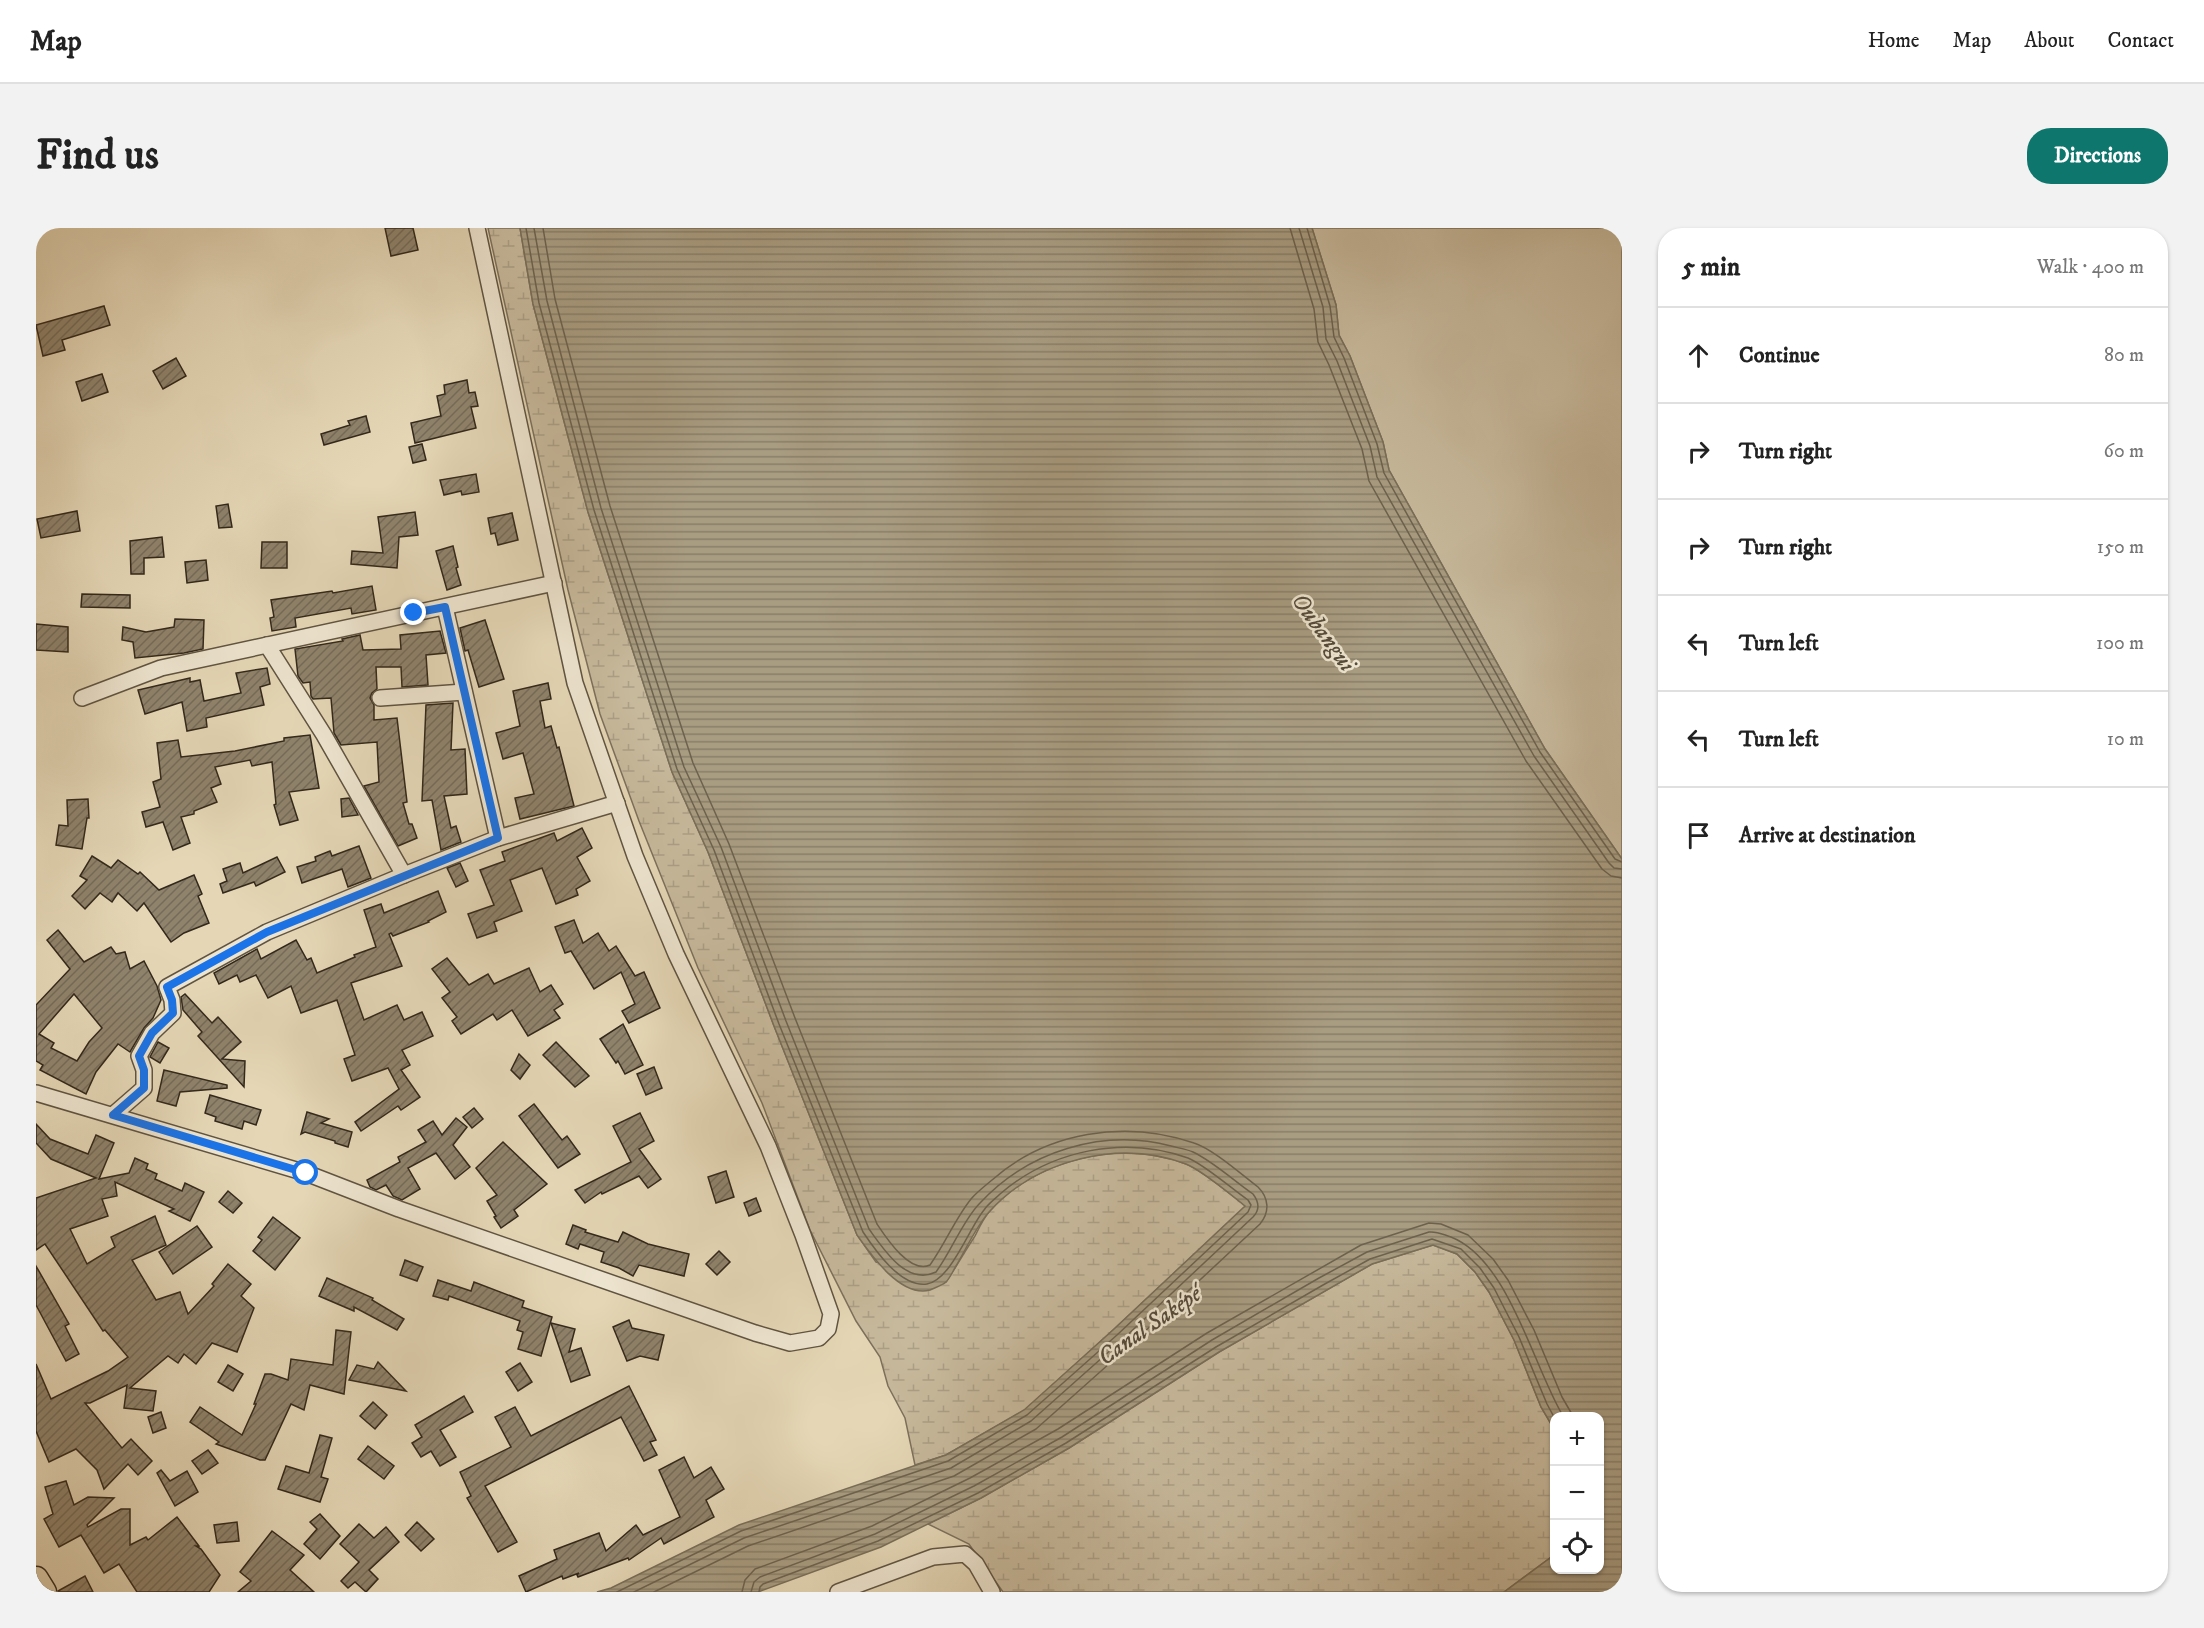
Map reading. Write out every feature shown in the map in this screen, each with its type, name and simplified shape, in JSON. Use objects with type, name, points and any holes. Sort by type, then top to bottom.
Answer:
[{"type":"main road","points":[[36,1579],[44,1592]]},
{"type":"street","points":[[36,1093],[306,1173],[455,1229],[755,1333],[790,1343],[819,1338],[828,1329],[831,1314],[803,1235],[768,1146],[676,954],[635,856],[575,683],[477,228]]},
{"type":"street","points":[[82,698],[161,668],[554,583]]},
{"type":"street","points":[[445,607],[498,838]]},
{"type":"street","points":[[267,645],[324,735],[404,875]]},
{"type":"street","points":[[380,698],[464,692]]},
{"type":"street","points":[[113,1115],[144,1088],[144,1070],[139,1056],[152,1033],[173,1013],[172,1000],[167,987],[267,932],[404,875],[498,838],[617,803]]},
{"type":"street","points":[[838,1592],[933,1557],[965,1554],[976,1564],[992,1592]]},
{"type":"green space","points":[[488,228],[520,228],[533,304],[588,512],[672,772],[708,852],[857,1235],[876,1262],[946,1282],[987,1215],[1008,1194],[1054,1167],[1107,1154],[1160,1157],[1186,1164],[1208,1177],[1246,1206],[1025,1410],[946,1455],[915,1465],[905,1418],[888,1386],[880,1357],[856,1321],[810,1230],[762,1103],[698,968],[639,821],[600,714],[568,590]]},
{"type":"green space","points":[[1312,228],[1622,228],[1622,859],[1545,749],[1389,470],[1383,442],[1350,356],[1339,335],[1336,305]]},
{"type":"green space","points":[[1433,1245],[1457,1254],[1475,1272],[1489,1292],[1514,1340],[1541,1407],[1550,1422],[1550,1558],[1504,1592],[1003,1592],[969,1544],[928,1524],[981,1498],[1069,1448],[1219,1352],[1372,1264]]},
{"type":"water","points":[[520,228],[1312,228],[1336,305],[1339,335],[1350,356],[1383,442],[1389,470],[1545,749],[1622,859],[1622,1592],[1504,1592],[1550,1558],[1550,1574],[1604,1574],[1604,1412],[1550,1412],[1550,1422],[1541,1407],[1514,1340],[1489,1292],[1475,1272],[1457,1254],[1433,1245],[1372,1264],[1219,1352],[1069,1448],[981,1498],[881,1547],[758,1592],[597,1592],[611,1588],[739,1525],[946,1455],[1024,1410],[1245,1206],[1208,1177],[1186,1164],[1161,1157],[1107,1154],[1055,1167],[1009,1194],[984,1218],[947,1280],[930,1290],[919,1291],[908,1288],[898,1281],[888,1273],[863,1243],[857,1235],[774,1026],[708,852],[672,772],[588,512],[533,304]]},
{"type":"building","points":[[385,228],[413,228],[418,250],[391,256]]},
{"type":"building","points":[[104,306],[110,325],[62,340],[65,350],[43,356],[36,325]]},
{"type":"building","points":[[176,358],[186,376],[163,389],[153,371]]},
{"type":"building","points":[[102,374],[108,392],[82,401],[76,382]]},
{"type":"building","points":[[467,380],[469,393],[475,392],[478,406],[471,407],[476,428],[415,443],[411,423],[441,416],[437,396],[445,394],[444,385]]},
{"type":"building","points":[[366,416],[370,432],[324,445],[321,434],[350,425],[348,421]]},
{"type":"building","points":[[422,444],[426,460],[413,463],[409,447]]},
{"type":"building","points":[[476,474],[479,492],[462,495],[461,491],[444,495],[440,480]]},
{"type":"building","points":[[228,504],[232,527],[219,528],[216,506]]},
{"type":"building","points":[[77,511],[80,531],[41,538],[37,519]]},
{"type":"building","points":[[415,512],[418,535],[399,537],[397,568],[351,564],[352,551],[383,553],[378,517]]},
{"type":"building","points":[[512,513],[518,540],[498,545],[495,533],[491,534],[488,518]]},
{"type":"building","points":[[162,537],[164,557],[144,558],[144,574],[131,574],[130,541]]},
{"type":"building","points":[[262,542],[287,542],[287,568],[261,568]]},
{"type":"building","points":[[453,546],[461,585],[447,590],[436,551]]},
{"type":"building","points":[[206,560],[208,580],[187,583],[185,562]]},
{"type":"building","points":[[372,586],[376,610],[352,614],[351,608],[295,618],[296,627],[272,631],[270,618],[274,617],[271,600]]},
{"type":"building","points":[[82,594],[130,595],[130,608],[81,607]]},
{"type":"building","points":[[175,619],[204,620],[203,649],[135,658],[133,642],[122,640],[123,627],[146,632],[174,627]]},
{"type":"building","points":[[485,620],[504,679],[479,687],[468,650],[465,651],[460,628]]},
{"type":"building","points":[[36,624],[68,627],[68,652],[36,650]]},
{"type":"building","points":[[440,631],[446,653],[426,655],[428,685],[402,687],[401,667],[376,667],[377,689],[370,698],[374,705],[374,720],[397,718],[407,802],[403,803],[409,824],[412,824],[417,838],[398,846],[364,786],[379,782],[377,742],[341,745],[334,733],[331,698],[313,699],[310,682],[303,683],[298,676],[295,649],[343,641],[342,639],[360,635],[363,650],[401,649],[400,635]]},
{"type":"building","points":[[267,668],[270,684],[260,687],[264,705],[206,718],[207,727],[187,731],[182,702],[145,714],[138,690],[190,678],[190,682],[200,680],[204,701],[241,693],[236,673]]},
{"type":"building","points":[[548,683],[551,699],[540,701],[545,728],[551,726],[557,748],[559,747],[574,806],[520,819],[515,798],[534,794],[523,753],[503,759],[496,733],[520,726],[513,691]]},
{"type":"building","points":[[453,703],[451,750],[465,749],[467,794],[444,796],[451,828],[456,826],[461,842],[441,850],[432,800],[422,801],[426,705]]},
{"type":"building","points":[[310,735],[319,788],[289,792],[298,820],[280,825],[274,805],[276,804],[272,762],[252,766],[250,760],[215,767],[221,784],[211,788],[217,802],[194,811],[194,814],[181,817],[190,843],[173,850],[163,822],[146,827],[142,812],[160,807],[153,782],[161,779],[157,743],[178,740],[181,757],[235,751],[284,741],[284,738]]},
{"type":"building","points":[[349,798],[358,815],[342,817],[341,799]]},
{"type":"building","points":[[88,799],[89,818],[87,818],[82,849],[56,845],[59,825],[68,826],[67,800]]},
{"type":"building","points":[[582,828],[592,848],[577,857],[590,881],[576,889],[578,895],[556,904],[542,868],[510,880],[522,911],[494,922],[497,931],[477,938],[468,914],[494,905],[480,870],[505,861],[502,852],[554,833],[557,841]]},
{"type":"building","points":[[359,846],[371,878],[348,887],[342,869],[302,883],[297,867],[316,861],[315,857],[330,851],[332,856]]},
{"type":"building","points":[[92,856],[111,868],[118,860],[138,874],[140,872],[159,890],[194,875],[202,894],[198,896],[209,923],[184,933],[171,942],[144,903],[137,911],[118,893],[112,902],[100,893],[85,909],[72,896],[87,880],[80,876]]},
{"type":"building","points":[[277,857],[285,872],[256,886],[254,882],[223,893],[220,884],[227,881],[223,869],[240,863],[243,873]]},
{"type":"building","points":[[460,863],[468,881],[456,887],[447,868]]},
{"type":"building","points":[[438,891],[446,912],[429,922],[393,936],[389,934],[402,966],[351,983],[364,1020],[397,1005],[404,1020],[422,1012],[433,1036],[402,1050],[410,1065],[401,1070],[420,1097],[401,1110],[398,1106],[361,1131],[355,1122],[399,1089],[388,1068],[352,1081],[344,1059],[355,1055],[337,1000],[301,1013],[291,986],[268,998],[256,975],[240,982],[237,975],[219,984],[214,973],[257,949],[261,959],[296,940],[307,960],[311,958],[317,973],[376,947],[364,910],[381,904],[384,913]]},
{"type":"building","points":[[574,920],[583,943],[598,933],[609,951],[616,946],[635,976],[644,972],[660,1008],[629,1023],[622,1011],[635,1004],[621,972],[594,989],[571,951],[565,953],[555,927]]},
{"type":"building","points":[[58,930],[84,962],[111,947],[116,954],[125,952],[130,969],[144,961],[157,986],[161,1000],[153,1018],[144,1028],[130,1052],[118,1044],[96,1072],[86,1094],[40,1070],[43,1065],[36,1061],[36,1005],[70,969],[47,940]],"holes":[[[74,994],[102,1028],[89,1042],[77,1061],[51,1048],[54,1043],[39,1034]]]},
{"type":"building","points":[[447,958],[469,985],[488,974],[494,984],[529,968],[540,992],[551,985],[563,1004],[554,1010],[560,1018],[528,1036],[512,1010],[497,1020],[493,1014],[461,1034],[452,1021],[457,1017],[442,998],[450,992],[432,969]]},
{"type":"building","points":[[185,994],[212,1023],[218,1017],[241,1042],[222,1059],[245,1061],[244,1087],[198,1036],[202,1032],[183,1010],[181,997]]},
{"type":"building","points":[[623,1024],[643,1065],[625,1074],[618,1061],[616,1063],[600,1039]]},
{"type":"building","points":[[158,1042],[169,1048],[160,1063],[150,1057]]},
{"type":"building","points":[[556,1042],[589,1076],[575,1087],[543,1055]]},
{"type":"building","points":[[519,1054],[530,1065],[520,1079],[511,1070]]},
{"type":"building","points":[[654,1067],[662,1088],[646,1095],[637,1074]]},
{"type":"building","points":[[164,1070],[227,1085],[227,1088],[180,1092],[176,1106],[157,1101]]},
{"type":"building","points":[[210,1095],[261,1110],[256,1125],[244,1121],[242,1129],[215,1121],[216,1117],[205,1113]]},
{"type":"building","points":[[534,1104],[562,1140],[567,1136],[580,1154],[558,1168],[519,1116]]},
{"type":"building","points":[[474,1108],[483,1119],[472,1128],[463,1117]]},
{"type":"building","points":[[307,1112],[329,1119],[321,1123],[352,1132],[348,1147],[305,1132],[301,1134]]},
{"type":"building","points":[[640,1113],[654,1141],[639,1149],[661,1179],[648,1188],[639,1176],[602,1194],[601,1192],[585,1203],[575,1190],[631,1162],[613,1126]]},
{"type":"building","points":[[456,1118],[467,1127],[453,1145],[470,1167],[455,1179],[436,1153],[408,1168],[420,1189],[402,1200],[393,1196],[386,1185],[376,1190],[370,1187],[367,1180],[400,1162],[398,1157],[426,1142],[418,1130],[433,1121],[442,1135]]},
{"type":"building","points":[[36,1124],[50,1139],[88,1154],[96,1135],[114,1143],[99,1179],[129,1173],[135,1158],[148,1164],[146,1169],[157,1174],[155,1179],[182,1191],[185,1183],[204,1192],[190,1221],[169,1211],[174,1209],[115,1182],[117,1196],[102,1199],[108,1216],[70,1229],[87,1264],[115,1247],[111,1237],[155,1216],[166,1245],[132,1260],[156,1300],[180,1292],[188,1314],[214,1286],[212,1284],[228,1264],[251,1284],[241,1296],[254,1308],[237,1352],[212,1343],[196,1364],[184,1354],[178,1363],[168,1356],[130,1388],[156,1391],[153,1411],[124,1408],[127,1385],[90,1403],[85,1403],[122,1448],[131,1439],[152,1461],[138,1475],[128,1464],[104,1489],[97,1470],[76,1449],[49,1462],[36,1431],[36,1364],[51,1399],[108,1371],[128,1357],[105,1330],[103,1331],[45,1244],[36,1250],[36,1198],[96,1178],[51,1159],[36,1143]]},
{"type":"building","points":[[503,1142],[547,1184],[514,1210],[518,1216],[501,1228],[487,1201],[497,1195],[476,1168]]},
{"type":"building","points":[[726,1171],[734,1197],[716,1203],[708,1177]]},
{"type":"building","points":[[228,1191],[242,1203],[233,1213],[219,1202]]},
{"type":"building","points":[[756,1198],[761,1211],[749,1216],[744,1203]]},
{"type":"building","points":[[273,1217],[300,1238],[275,1270],[253,1251],[262,1240],[258,1237]]},
{"type":"building","points":[[573,1225],[586,1230],[585,1232],[618,1242],[623,1232],[648,1244],[689,1254],[684,1276],[639,1265],[633,1276],[601,1262],[604,1252],[580,1244],[578,1249],[566,1244]]},
{"type":"building","points":[[197,1226],[212,1247],[173,1274],[159,1252]]},
{"type":"building","points":[[719,1251],[730,1262],[717,1275],[706,1264]]},
{"type":"building","points":[[405,1260],[423,1267],[417,1281],[400,1275]]},
{"type":"building","points":[[36,1266],[69,1324],[65,1326],[79,1354],[66,1361],[36,1305]]},
{"type":"building","points":[[327,1278],[373,1298],[372,1300],[404,1319],[397,1330],[354,1307],[354,1311],[319,1296]]},
{"type":"building","points":[[438,1280],[471,1291],[474,1282],[524,1301],[522,1307],[552,1317],[541,1356],[518,1349],[523,1332],[517,1330],[520,1321],[449,1296],[448,1300],[433,1296]]},
{"type":"building","points":[[629,1320],[632,1328],[664,1335],[658,1360],[640,1356],[627,1361],[613,1327]]},
{"type":"building","points":[[551,1323],[575,1329],[569,1352],[581,1348],[590,1375],[571,1382]]},
{"type":"building","points":[[336,1330],[351,1332],[344,1394],[310,1385],[304,1410],[291,1404],[265,1460],[216,1444],[219,1442],[190,1422],[200,1407],[242,1435],[256,1404],[254,1404],[265,1374],[288,1380],[291,1359],[333,1365]]},
{"type":"building","points":[[378,1362],[406,1391],[349,1380],[357,1365],[374,1369]]},
{"type":"building","points":[[520,1363],[532,1382],[518,1391],[506,1372]]},
{"type":"building","points":[[228,1365],[243,1374],[233,1391],[218,1382]]},
{"type":"building","points":[[629,1386],[656,1440],[650,1442],[657,1455],[644,1461],[621,1417],[485,1486],[517,1542],[498,1552],[467,1498],[471,1496],[460,1472],[511,1447],[495,1417],[515,1407],[531,1436]]},
{"type":"building","points":[[464,1396],[473,1412],[440,1430],[456,1457],[440,1466],[431,1451],[421,1457],[412,1443],[422,1437],[415,1425]]},
{"type":"building","points":[[373,1402],[387,1415],[375,1429],[360,1416]]},
{"type":"building","points":[[161,1412],[166,1428],[153,1433],[148,1417]]},
{"type":"building","points":[[320,1435],[332,1438],[321,1477],[328,1479],[320,1502],[278,1489],[286,1466],[309,1473]]},
{"type":"building","points":[[368,1446],[394,1466],[384,1479],[358,1459]]},
{"type":"building","points":[[208,1450],[218,1463],[202,1474],[192,1461]]},
{"type":"building","points":[[684,1457],[694,1478],[711,1467],[724,1489],[706,1500],[714,1517],[664,1544],[661,1538],[629,1560],[628,1558],[578,1577],[579,1573],[563,1579],[562,1576],[526,1592],[519,1576],[557,1559],[554,1550],[599,1533],[606,1551],[636,1525],[643,1535],[680,1517],[659,1470]]},
{"type":"building","points":[[161,1470],[170,1481],[187,1471],[198,1492],[175,1506],[157,1473]]},
{"type":"building","points":[[66,1481],[74,1505],[88,1497],[114,1498],[87,1525],[88,1527],[121,1509],[130,1509],[130,1545],[146,1537],[148,1540],[177,1517],[199,1546],[196,1546],[201,1549],[220,1575],[209,1592],[137,1592],[119,1564],[104,1573],[81,1535],[59,1547],[44,1519],[53,1514],[45,1487]]},
{"type":"building","points":[[320,1514],[340,1536],[320,1559],[304,1544],[317,1529],[310,1522]]},
{"type":"building","points":[[237,1522],[239,1541],[217,1543],[214,1525]]},
{"type":"building","points":[[417,1522],[434,1539],[421,1551],[405,1535]]},
{"type":"building","points":[[359,1524],[374,1538],[386,1527],[399,1542],[369,1570],[378,1579],[366,1592],[355,1582],[348,1588],[341,1581],[359,1562],[340,1544]]},
{"type":"building","points":[[272,1531],[304,1555],[290,1570],[314,1592],[238,1592],[251,1581],[240,1572]]},
{"type":"building","points":[[85,1576],[93,1592],[58,1592],[58,1591]]},
{"type":"route","points":[[306,1173],[113,1115],[144,1088],[144,1070],[139,1056],[152,1033],[173,1013],[172,1000],[167,987],[267,932],[498,838],[445,607],[414,613]]},
{"type":"water label","name":"Oubangui","points":[[1324,632]]},
{"type":"water label","name":"Canal Saképé","points":[[1149,1325]]}]
